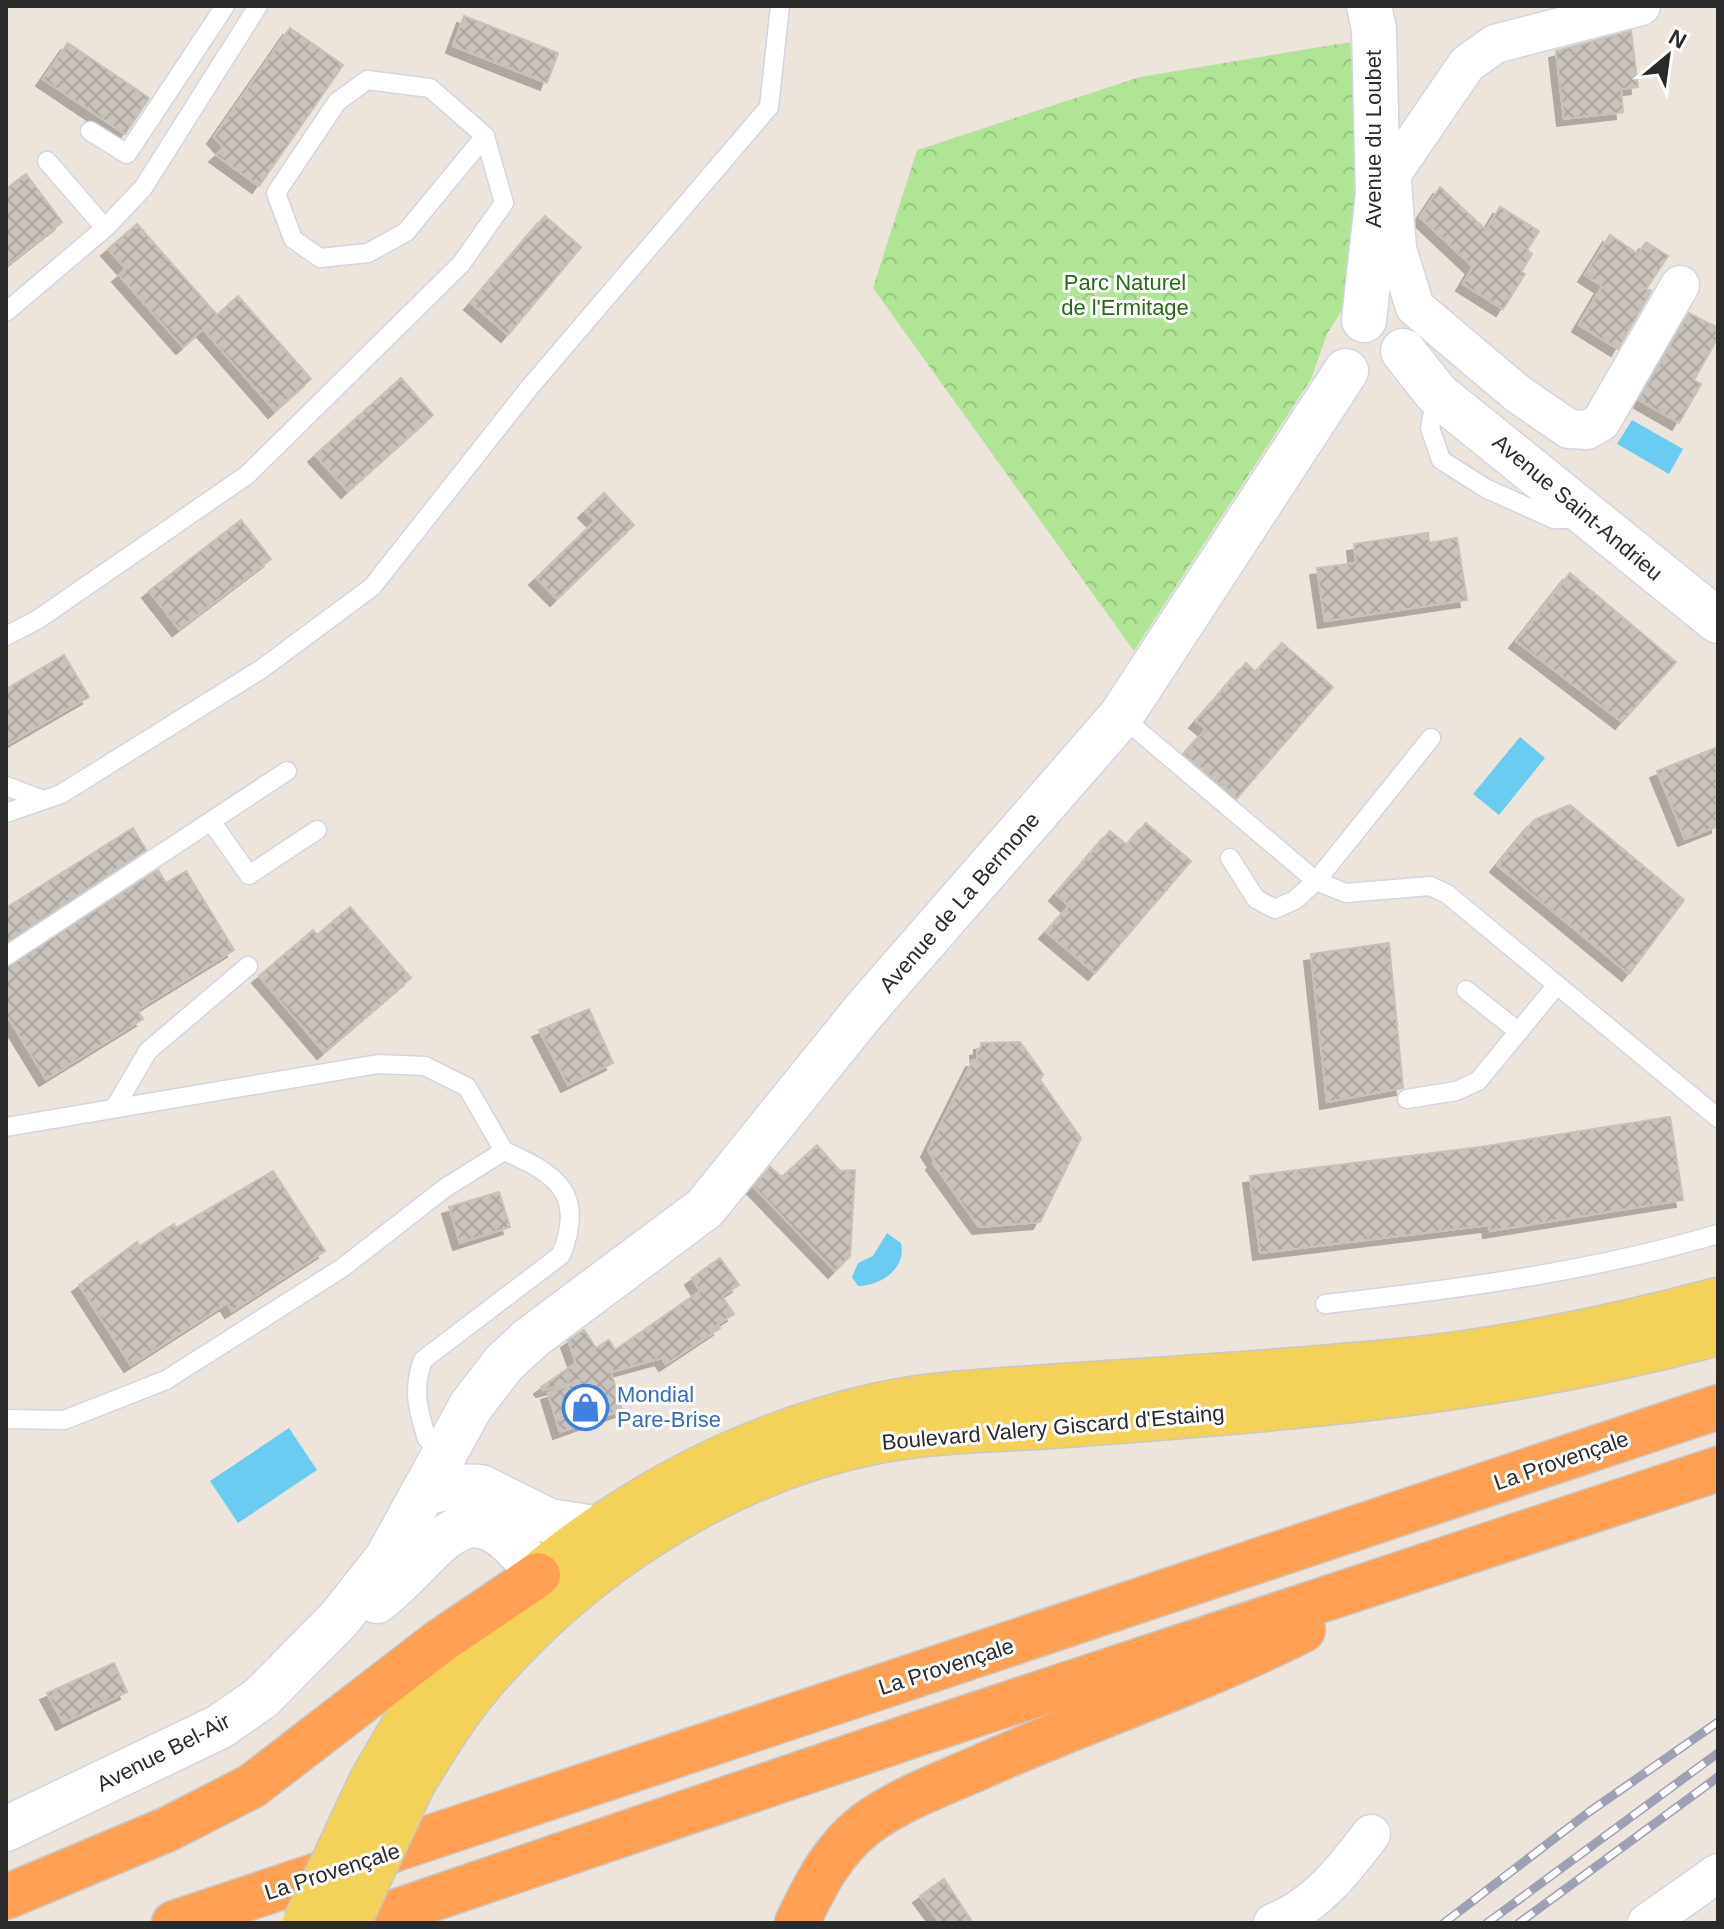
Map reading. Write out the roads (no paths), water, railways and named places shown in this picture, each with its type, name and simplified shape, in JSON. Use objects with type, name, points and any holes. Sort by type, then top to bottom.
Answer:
[{"type":"highway","name":"La Provençale","points":[[174,1923],[1718,1407]]},
{"type":"highway","points":[[362,1923],[1718,1469]]},
{"type":"highway","points":[[797,1923],[818,1881],[840,1850],[865,1825],[907,1800],[1256,1653],[1441,1560]]},
{"type":"highway","points":[[6,1897],[168,1829],[252,1786],[439,1642],[538,1575]]},
{"type":"main road","name":"Boulevard Valery Giscard d'Estaing","points":[[392,1783],[431,1686],[473,1637],[538,1575],[654,1493],[715,1459],[798,1427],[877,1405],[958,1393],[1379,1363],[1491,1351],[1597,1332],[1718,1300]]},
{"type":"main road","name":"Boulevard Valery Giscard d'Estaing","points":[[392,1783],[522,1638],[578,1590],[673,1521],[734,1487],[806,1461],[877,1441],[957,1431],[1218,1413],[1485,1385],[1610,1362],[1718,1333]]},
{"type":"main road","points":[[305,1923],[392,1783]]},
{"type":"main road","points":[[348,1923],[392,1783]]},
{"type":"street","name":"Avenue du Loubet","points":[[1364,320],[1384,184],[1374,29],[1369,6]]},
{"type":"street","points":[[1641,6],[1495,44],[1467,64],[1384,184],[1397,249],[1415,307],[1518,394],[1569,429],[1587,430],[1601,422],[1680,285]]},
{"type":"street","name":"Avenue Saint-Andrieu","points":[[1364,320],[1383,321],[1391,326],[1376,367],[1437,394],[1718,621]]},
{"type":"street","name":"Avenue de La Bermone","points":[[447,1452],[471,1406],[504,1363],[531,1338],[705,1208],[864,1011],[1121,716],[1376,367]]},
{"type":"street","points":[[471,1406],[475,1431],[490,1470],[521,1505]]},
{"type":"street","name":"Avenue Bel-Air","points":[[6,1829],[219,1727],[261,1698],[339,1619],[387,1558],[447,1452]]},
{"type":"street","points":[[423,1493],[455,1486],[481,1487],[549,1521],[601,1529]]},
{"type":"street","name":"Avenue Bel-Air","points":[[339,1619],[379,1601],[456,1527],[476,1524],[498,1532],[521,1551],[538,1575]]},
{"type":"street","points":[[1273,1923],[1290,1916],[1337,1879],[1371,1834]]},
{"type":"street","points":[[1647,1923],[1718,1873]]},
{"type":"lane","points":[[90,131],[127,154],[225,6]]},
{"type":"lane","points":[[6,312],[105,228],[143,188],[258,6]]},
{"type":"lane","points":[[6,813],[61,794],[260,670],[372,587],[530,387],[769,107],[780,6]]},
{"type":"lane","points":[[6,636],[37,620],[247,475],[461,264],[504,203],[485,136],[430,88],[367,80],[337,102],[276,193],[293,239],[320,258],[368,253],[406,232],[485,136]]},
{"type":"lane","points":[[47,161],[105,228]]},
{"type":"lane","points":[[1121,716],[1316,881],[1346,893],[1430,886],[1447,894],[1718,1118]]},
{"type":"lane","points":[[1230,858],[1256,899],[1275,909],[1295,900],[1316,881],[1431,738]]},
{"type":"lane","points":[[6,956],[287,771]]},
{"type":"lane","points":[[6,786],[43,800]]},
{"type":"lane","points":[[211,821],[249,875],[317,830]]},
{"type":"lane","points":[[115,1107],[148,1051],[248,966]]},
{"type":"lane","points":[[1407,1099],[1456,1091],[1478,1081],[1556,986]]},
{"type":"lane","points":[[1466,990],[1519,1032]]},
{"type":"lane","points":[[6,1127],[378,1064],[425,1066],[467,1087],[504,1151],[541,1167],[564,1189],[572,1211],[571,1232],[561,1255],[423,1360],[415,1381],[418,1411],[427,1439],[447,1452]]},
{"type":"lane","points":[[6,1419],[64,1420],[166,1380],[342,1268],[445,1188],[504,1151]]},
{"type":"lane","points":[[1325,1304],[1495,1285],[1640,1257],[1718,1234]]},
{"type":"water","points":[[1632,420],[1683,449],[1669,474],[1617,444]]},
{"type":"water","points":[[1520,737],[1545,758],[1499,815],[1473,794]]},
{"type":"water","points":[[887,1233],[901,1243],[902,1252],[896,1268],[875,1283],[858,1286],[852,1277],[858,1263],[873,1256]]},
{"type":"water","points":[[289,1428],[317,1470],[238,1523],[210,1481]]},
{"type":"railway","points":[[1444,1923],[1589,1812],[1718,1722]]},
{"type":"railway","points":[[1487,1923],[1718,1753]]},
{"type":"railway","points":[[1519,1923],[1718,1777]]},
{"type":"place","name":"Mondial Pare-Brise","points":[[586,1407]]},
{"type":"park label","name":"Parc Naturel de l'Ermitage","points":[[1125,294]]}]
